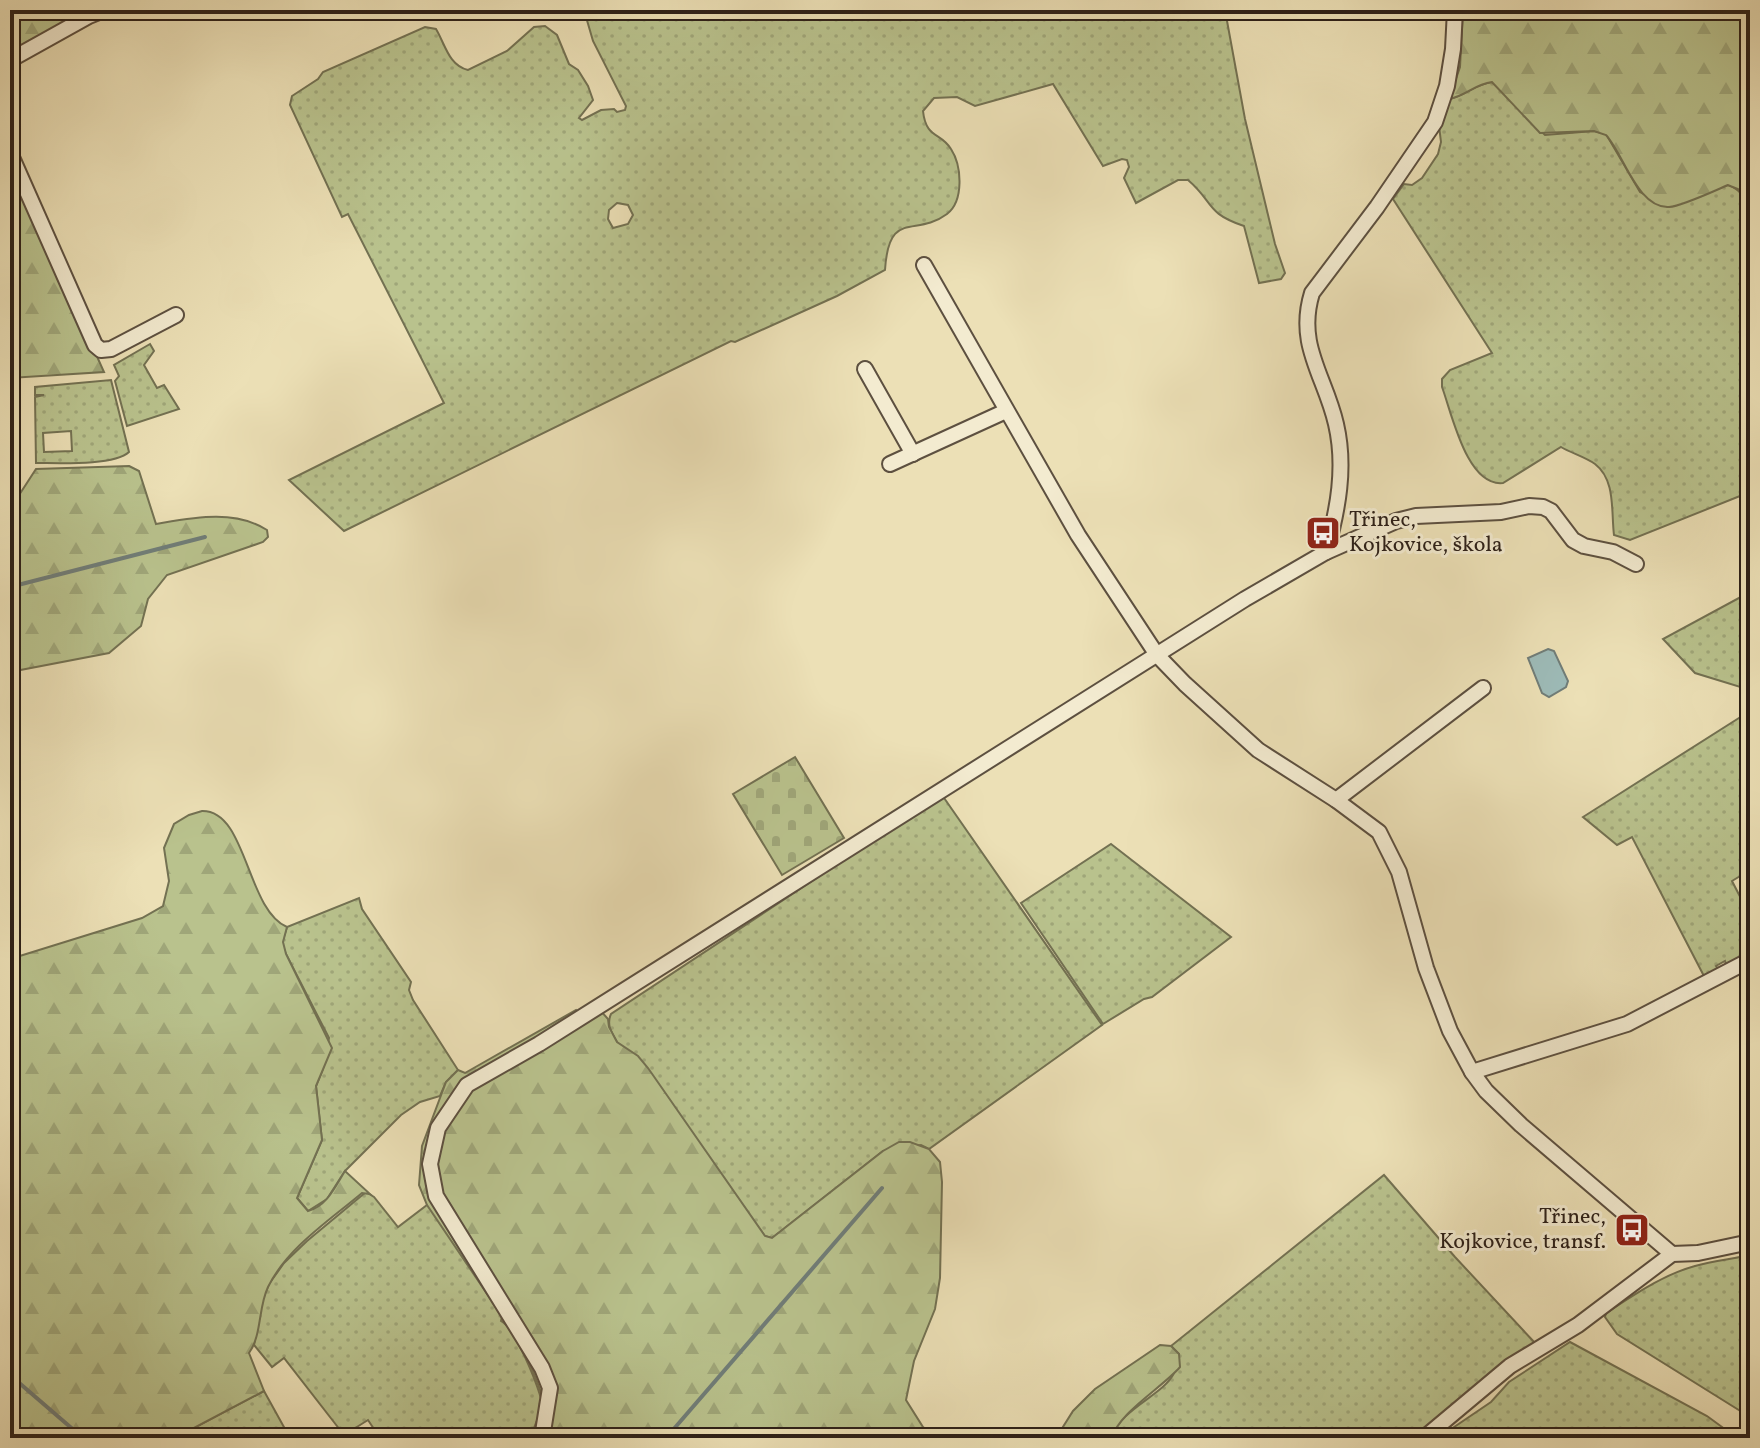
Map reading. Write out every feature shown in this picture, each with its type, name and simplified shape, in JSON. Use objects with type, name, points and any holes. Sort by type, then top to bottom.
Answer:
[{"type":"street","points":[[10,60],[104,10]]},
{"type":"street","points":[[1326,552],[1334,525],[1342,465],[1336,422],[1312,359],[1307,309],[1312,293],[1377,207],[1435,122],[1447,86],[1455,10]]},
{"type":"street","points":[[10,153],[95,345],[101,350],[111,349],[176,315]]},
{"type":"street","points":[[924,265],[1078,535],[1157,655],[1258,750],[1379,832],[1399,872],[1426,968],[1450,1031],[1486,1091],[1521,1125],[1672,1254]]},
{"type":"street","points":[[865,369],[913,454]]},
{"type":"street","points":[[890,464],[1006,411]]},
{"type":"street","points":[[542,1438],[550,1388],[542,1368],[436,1196],[430,1164],[438,1128],[467,1085],[539,1044],[1245,599],[1326,552],[1396,521],[1416,516],[1501,512],[1529,506],[1551,511],[1573,540],[1584,546],[1613,552],[1636,564]]},
{"type":"street","points":[[1336,800],[1483,688]]},
{"type":"street","points":[[1472,1072],[1627,1024],[1750,960]]},
{"type":"street","points":[[1424,1438],[1510,1366],[1578,1325],[1672,1254],[1698,1253],[1750,1242]]},
{"type":"green space","points":[[10,10],[83,10],[10,55]]},
{"type":"green space","points":[[584,10],[1225,10],[1245,119],[1285,273],[1281,279],[1259,283],[1244,226],[1216,212],[1188,180],[1178,180],[1136,203],[1124,178],[1129,167],[1127,160],[1103,166],[1053,84],[975,106],[957,97],[934,98],[923,111],[925,120],[931,131],[947,144],[955,156],[959,192],[947,214],[935,221],[898,231],[892,238],[885,270],[837,296],[735,342],[731,341],[344,531],[289,480],[444,403],[348,214],[342,217],[290,105],[292,96],[318,79],[323,72],[425,27],[436,29],[448,54],[456,64],[468,70],[507,51],[534,27],[545,26],[557,35],[569,64],[578,70],[588,86],[593,100],[579,118],[582,120],[601,110],[625,110],[626,106],[593,41]],"holes":[[[617,203],[628,205],[633,215],[628,224],[613,228],[608,219],[609,210]]]},
{"type":"green space","points":[[1463,10],[1750,10],[1750,211],[1738,189],[1728,185],[1682,204],[1669,207],[1658,205],[1640,190],[1606,135],[1594,131],[1540,133],[1492,82],[1449,99],[1460,67]]},
{"type":"green space","points":[[1492,82],[1545,135],[1594,131],[1606,134],[1640,192],[1668,207],[1728,185],[1745,198],[1750,211],[1750,492],[1630,540],[1614,535],[1609,487],[1602,471],[1587,459],[1561,447],[1503,483],[1490,481],[1471,462],[1456,430],[1442,379],[1450,370],[1492,353],[1393,199],[1404,184],[1412,185],[1422,178],[1438,154],[1441,142],[1439,126],[1449,99]]},
{"type":"green space","points":[[10,156],[99,361],[104,372],[10,378]]},
{"type":"green space","points":[[150,344],[154,351],[144,365],[157,388],[164,385],[179,409],[127,426],[115,381],[119,376],[114,365]]},
{"type":"green space","points":[[111,380],[129,452],[99,462],[36,463],[35,397],[44,395],[35,395],[35,387]],"holes":[[[71,431],[72,451],[44,452],[43,433]]]},
{"type":"green space","points":[[129,466],[139,471],[156,524],[227,517],[254,523],[267,530],[268,537],[263,542],[167,575],[148,599],[141,626],[109,653],[10,672],[10,509],[36,469]]},
{"type":"green space","points":[[1750,592],[1750,690],[1695,673],[1663,639]]},
{"type":"green space","points":[[1750,711],[1750,870],[1732,881],[1750,916],[1750,954],[1727,967],[1725,961],[1716,966],[1719,970],[1705,978],[1632,837],[1617,845],[1583,817]]},
{"type":"green space","points":[[795,757],[844,838],[782,875],[733,794]]},
{"type":"green space","points":[[942,795],[1102,1025],[929,1149],[921,1145],[883,1151],[772,1238],[765,1236],[617,1042],[609,1025],[611,1014]]},
{"type":"green space","points":[[202,811],[217,815],[228,826],[263,901],[273,917],[287,927],[283,942],[286,954],[332,1048],[316,1086],[322,1140],[297,1198],[308,1211],[315,1209],[330,1195],[345,1171],[370,1194],[362,1193],[310,1236],[286,1260],[268,1287],[256,1338],[249,1353],[264,1391],[175,1438],[10,1438],[10,959],[142,918],[163,906],[169,881],[164,848],[174,824]]},
{"type":"green space","points":[[1111,844],[1231,937],[1152,997],[1103,1024],[1021,903]]},
{"type":"green space","points":[[359,898],[362,909],[411,982],[409,990],[413,1000],[458,1070],[446,1082],[440,1096],[420,1102],[401,1115],[345,1171],[327,1199],[308,1211],[297,1198],[322,1140],[316,1086],[329,1038],[282,943],[287,927]]},
{"type":"green space","points":[[599,1009],[608,1019],[617,1042],[638,1056],[648,1068],[765,1236],[772,1238],[883,1151],[899,1142],[910,1142],[929,1149],[940,1162],[940,1278],[935,1309],[914,1361],[906,1400],[923,1427],[937,1438],[530,1438],[543,1408],[538,1384],[520,1346],[501,1321],[502,1316],[427,1205],[419,1185],[422,1146],[446,1082],[458,1070],[465,1073],[576,1010],[585,1019]]},
{"type":"green space","points":[[1384,1175],[1535,1343],[1417,1438],[1112,1438],[1123,1419],[1161,1389],[1174,1373],[1179,1354],[1171,1346]]},
{"type":"green space","points":[[366,1192],[374,1197],[398,1227],[427,1205],[430,1207],[478,1278],[523,1352],[543,1405],[530,1438],[380,1438],[368,1420],[344,1435],[284,1358],[272,1367],[254,1345],[261,1304],[269,1284],[284,1263]]},
{"type":"green space","points":[[1750,1255],[1750,1417],[1617,1334],[1605,1317],[1606,1313],[1627,1299],[1671,1275],[1702,1264]]},
{"type":"green space","points":[[1570,1342],[1707,1416],[1737,1438],[1438,1438],[1491,1402],[1509,1382]]},
{"type":"green space","points":[[1160,1345],[1171,1346],[1179,1354],[1180,1367],[1123,1419],[1112,1438],[1056,1438],[1073,1411],[1095,1389]]},
{"type":"green space","points":[[264,1391],[290,1438],[175,1438]]},
{"type":"water","points":[[1548,649],[1554,651],[1568,681],[1566,687],[1549,697],[1542,693],[1528,658]]},
{"type":"waterway","points":[[10,587],[205,537]]},
{"type":"waterway","points":[[666,1438],[882,1188]]},
{"type":"waterway","points":[[10,1375],[83,1438]]},
{"type":"place","name":"Třinec, Kojkovice, škola","points":[[1323,533]]},
{"type":"place","name":"Třinec, Kojkovice, transf.","points":[[1632,1230]]}]
